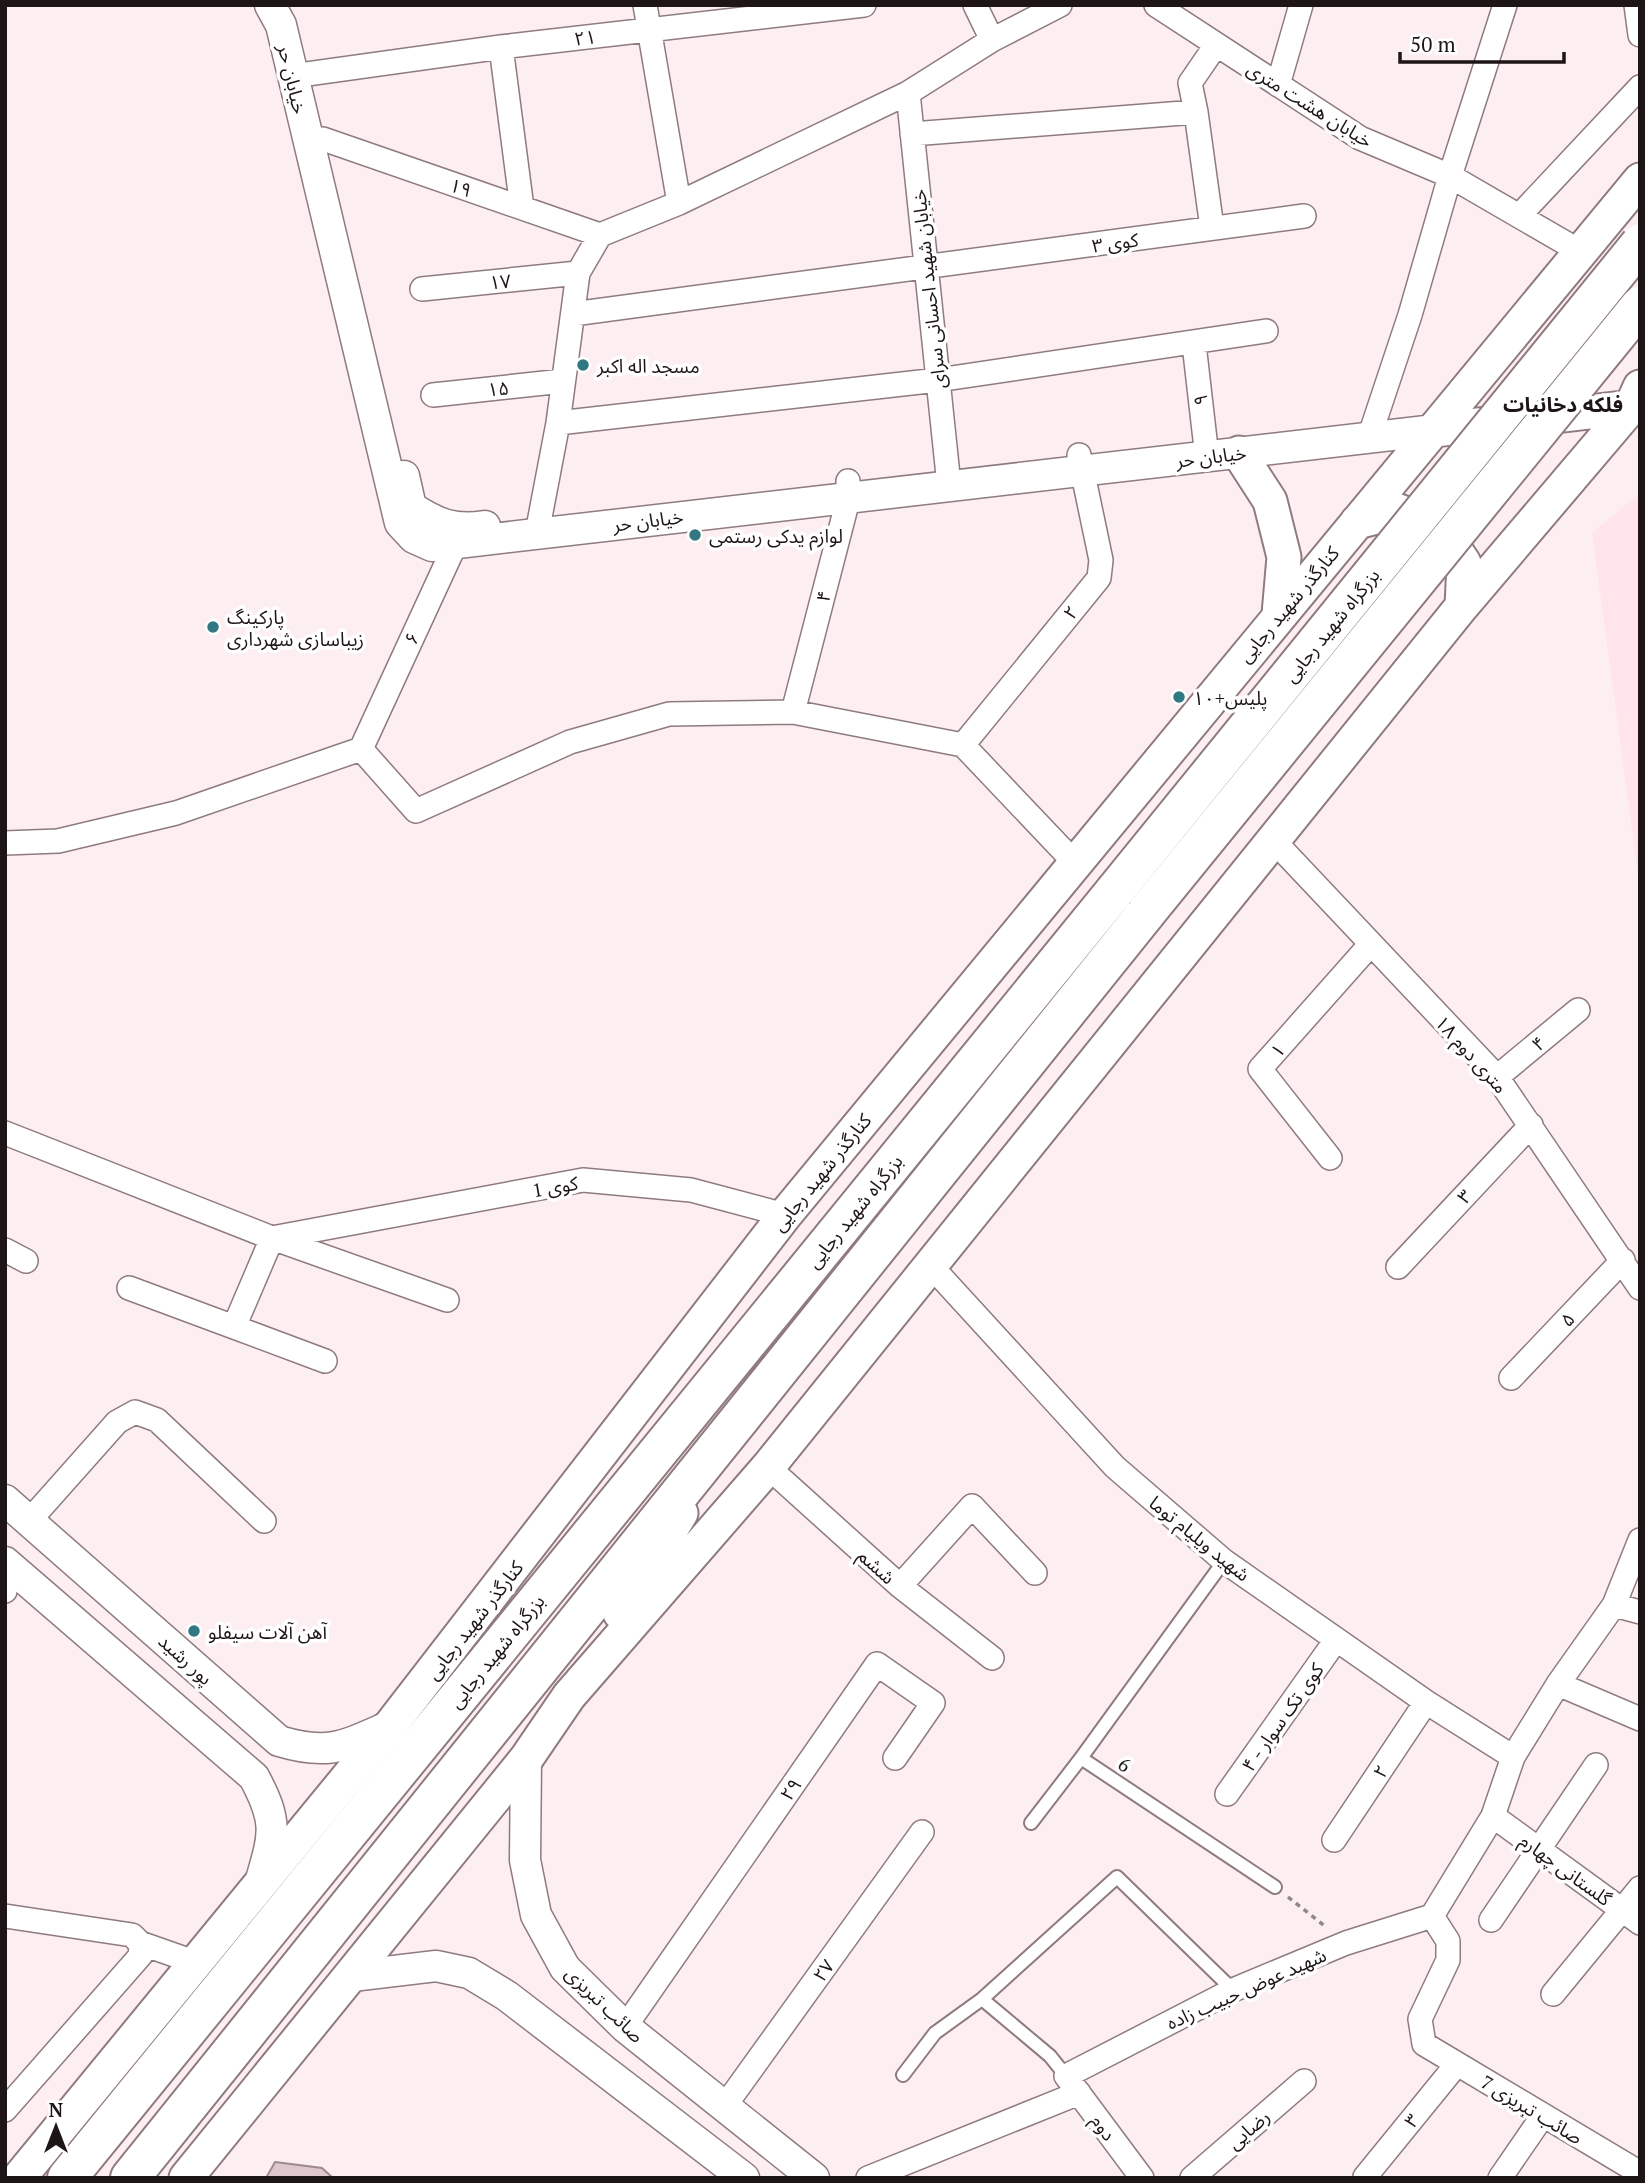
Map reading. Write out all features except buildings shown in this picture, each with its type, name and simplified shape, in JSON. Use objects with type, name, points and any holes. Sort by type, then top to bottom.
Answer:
[{"type":"highway","name":"بزرگراه شهید رجایی","points":[[67,2178],[1640,244]]},
{"type":"highway","name":"بزرگراه شهید رجایی","points":[[130,2178],[314,1945],[726,1439],[1146,913],[1640,306]]},
{"type":"main road","name":"کنارگذر شهید رجایی","points":[[19,2178],[390,1726],[534,1544],[785,1215],[1640,180]]},
{"type":"main road","points":[[1443,419],[1638,397]]},
{"type":"main road","points":[[569,1696],[768,1467],[1275,842],[1462,606],[1638,397]]},
{"type":"main road","points":[[1217,450],[1270,501],[1284,556],[1279,614]]},
{"type":"main road","points":[[1357,522],[1399,512],[1440,527],[1464,563],[1462,606]]},
{"type":"main road","points":[[534,1544],[780,1303]]},
{"type":"main road","points":[[186,2178],[526,1759],[569,1696],[726,1439]]},
{"type":"street","name":"خیابان حر","points":[[270,5],[281,25],[400,523],[414,538],[432,546],[458,537],[539,525],[948,477],[1217,450],[1443,419]]},
{"type":"street","name":"خیابان حر","points":[[288,5],[323,139],[411,507],[458,537]]},
{"type":"street","points":[[645,5],[679,203]]},
{"type":"street","name":"۲۱","points":[[307,74],[501,47],[864,5]]},
{"type":"street","points":[[975,5],[992,40]]},
{"type":"street","points":[[539,525],[558,424],[578,273],[600,235],[679,203],[908,93],[992,40],[1060,5]]},
{"type":"street","name":"خیابان هشت متری","points":[[1156,5],[1360,138],[1450,176],[1581,252]]},
{"type":"street","points":[[1278,85],[1301,5]]},
{"type":"street","points":[[1373,427],[1505,5]]},
{"type":"street","points":[[1636,5],[1640,34]]},
{"type":"street","points":[[1212,228],[1190,83],[1216,45]]},
{"type":"street","points":[[501,47],[522,208]]},
{"type":"street","points":[[1519,216],[1640,87]]},
{"type":"street","name":"خیابان شهید احسانی سرای","points":[[908,93],[948,477]]},
{"type":"street","points":[[912,134],[1196,112]]},
{"type":"street","name":"۱۹","points":[[323,139],[600,235]]},
{"type":"street","name":"کوی ۳","points":[[573,314],[1304,216]]},
{"type":"street","name":"۱۷","points":[[422,289],[578,273]]},
{"type":"street","points":[[558,424],[938,380],[1194,344],[1266,331]]},
{"type":"street","name":"۹","points":[[1194,344],[1217,450]]},
{"type":"street","name":"۱۵","points":[[433,395],[563,381]]},
{"type":"street","name":"۲","points":[[963,745],[1098,578],[1101,560],[1081,463]]},
{"type":"street","name":"۴","points":[[793,712],[849,488]]},
{"type":"street","name":"۶","points":[[361,749],[458,537]]},
{"type":"street","points":[[5,843],[58,841],[176,813],[361,749],[416,811],[570,742],[669,714],[793,712],[963,745],[1075,863]]},
{"type":"street","name":"۱۸ متری دوم","points":[[1275,842],[1497,1077],[1640,1288]]},
{"type":"street","name":"۱","points":[[1331,1158],[1260,1069],[1370,945]]},
{"type":"street","name":"۴","points":[[1497,1077],[1578,1010]]},
{"type":"street","name":"۳","points":[[1398,1267],[1531,1125]]},
{"type":"street","points":[[5,1133],[272,1238],[447,1300]]},
{"type":"street","name":"کوی 1","points":[[272,1238],[365,1223],[583,1180],[691,1190],[785,1215]]},
{"type":"street","points":[[234,1327],[272,1238]]},
{"type":"street","points":[[5,1250],[26,1261]]},
{"type":"street","name":"۵","points":[[1511,1378],[1623,1260]]},
{"type":"street","name":"شهید ویلیام توما","points":[[931,1266],[1115,1467],[1224,1561],[1426,1702],[1513,1757]]},
{"type":"street","points":[[129,1288],[324,1361]]},
{"type":"street","points":[[30,1520],[117,1422],[135,1412],[157,1420],[264,1521]]},
{"type":"street","name":"ششم","points":[[768,1467],[900,1586],[992,1658]]},
{"type":"street","name":"پور رشید","points":[[5,1500],[279,1741],[309,1750],[341,1747],[390,1726]]},
{"type":"street","points":[[900,1586],[972,1506],[1035,1573]]},
{"type":"street","points":[[1432,1916],[1493,1816],[1513,1757],[1558,1684],[1614,1605],[1640,1540]]},
{"type":"street","points":[[6,1573],[254,1777],[270,1806],[273,1837],[258,1888]]},
{"type":"street","points":[[1614,1605],[1640,1612]]},
{"type":"street","name":"۴ - کوی تک سوار","points":[[1227,1794],[1336,1640]]},
{"type":"street","name":"۲۹","points":[[625,2027],[877,1664],[933,1703],[895,1758]]},
{"type":"street","points":[[1558,1684],[1640,1719]]},
{"type":"street","name":"۲","points":[[1334,1840],[1426,1702]]},
{"type":"street","name":"صائب تبریزی","points":[[526,1759],[526,1860],[536,1915],[565,1968],[625,2027],[814,2178]]},
{"type":"street","points":[[1491,1920],[1596,1765]]},
{"type":"street","name":"گلستانی چهارم","points":[[1493,1816],[1632,1917]]},
{"type":"street","name":"۲۷","points":[[724,2107],[922,1832]]},
{"type":"street","points":[[1553,1994],[1632,1917],[1640,1888]]},
{"type":"street","points":[[5,1916],[132,1935],[140,1943],[197,1963]]},
{"type":"street","name":"شهید عوض حبیب زاده","points":[[869,2178],[1073,2084],[1233,1990],[1346,1943],[1432,1916]]},
{"type":"street","name":"صائب تبریزی 7","points":[[1432,1916],[1448,1941],[1448,1959],[1420,2019],[1424,2044],[1631,2173]]},
{"type":"street","points":[[5,2110],[141,1955],[140,1943]]},
{"type":"street","points":[[352,1976],[436,1966],[469,1973],[507,1996],[744,2178]]},
{"type":"street","name":"۳","points":[[1365,2177],[1457,2064]]},
{"type":"street","name":"رضایی","points":[[1192,2178],[1304,2081]]},
{"type":"street","name":"دوم","points":[[1073,2084],[1142,2178]]},
{"type":"street","points":[[1500,2178],[1542,2117]]},
{"type":"lane","points":[[1031,1823],[1082,1758],[1224,1561]]},
{"type":"lane","name":"6","points":[[1082,1758],[1275,1887]]},
{"type":"lane","points":[[903,2074],[935,2033],[982,1999],[1117,1877],[1233,1990]]},
{"type":"lane","points":[[982,1999],[1051,2056],[1073,2084]]},
{"type":"path","points":[[1275,1887],[1346,1943]]},
{"type":"shaded area","points":[[1640,493],[1640,889],[1592,533]]},
{"type":"place","name":"مسجد اله اکبر","points":[[583,365]]},
{"type":"place","name":"لوازم یدکی رستمی","points":[[695,535]]},
{"type":"place","name":"پارکینگ زیباسازی شهرداری","points":[[213,627]]},
{"type":"place","name":"پلیس+١٠","points":[[1179,697]]},
{"type":"place","name":"آهن آلات سیفلو","points":[[194,1631]]},
{"type":"district","name":"فلکه دخانیات","points":[[1563,404]]}]
